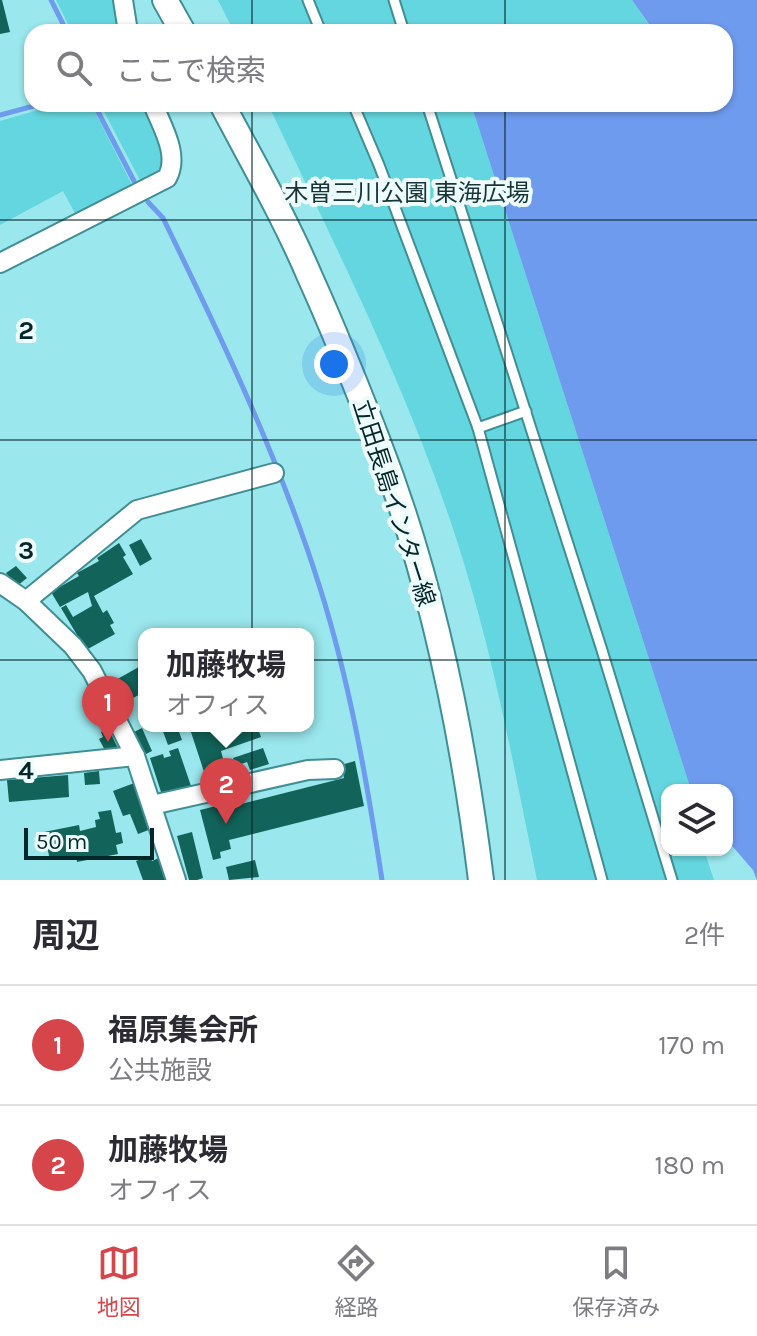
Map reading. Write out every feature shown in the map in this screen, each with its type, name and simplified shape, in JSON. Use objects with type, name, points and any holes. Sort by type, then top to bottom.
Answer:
[{"type":"main road","points":[[165,0],[178,24]]},
{"type":"main road","name":"立田長島インター線","points":[[226,112],[310,275],[392,483],[431,616],[453,709],[481,880]]},
{"type":"street","points":[[123,0],[127,24]]},
{"type":"street","points":[[0,263],[167,178],[173,158],[156,112]]},
{"type":"street","points":[[26,601],[137,510],[274,473]]},
{"type":"street","points":[[0,583],[26,601],[73,646],[92,671],[135,756],[176,880]]},
{"type":"street","points":[[0,770],[135,756]]},
{"type":"street","points":[[152,805],[308,770],[335,769]]},
{"type":"lane","points":[[308,0],[318,24]]},
{"type":"lane","points":[[394,0],[402,24]]},
{"type":"lane","points":[[356,112],[478,428],[602,880]]},
{"type":"lane","points":[[430,112],[672,880]]},
{"type":"lane","points":[[478,428],[526,411]]},
{"type":"green space","points":[[56,0],[116,0],[120,24],[68,24]]},
{"type":"green space","points":[[218,0],[632,0],[648,24],[230,24]]},
{"type":"green space","points":[[31,112],[95,112],[134,189],[77,217],[63,191],[0,225],[0,121]]},
{"type":"green space","points":[[104,112],[152,112],[167,151],[161,174],[142,184]]},
{"type":"green space","name":"木曽三川公園 東海広場","points":[[272,112],[474,112],[689,784],[661,784],[661,856],[706,856],[714,880],[537,880],[482,627],[439,487],[394,376]]},
{"type":"shaded area","points":[[632,0],[757,0],[757,880],[753,870],[733,847],[733,784],[689,784],[474,112],[733,112],[733,24],[649,24]]},
{"type":"building","points":[[0,0],[10,32],[0,34]]},
{"type":"building","points":[[141,539],[152,559],[140,566],[129,545]]},
{"type":"building","points":[[119,543],[133,574],[94,596],[103,613],[107,610],[114,623],[110,625],[115,634],[86,650],[61,608],[66,605],[73,617],[92,606],[88,592],[60,607],[51,592],[79,576],[77,573],[99,561],[97,558]]},
{"type":"building","points":[[16,566],[27,578],[17,586],[6,573]]},
{"type":"building","points":[[138,667],[138,695],[126,702],[114,681]]},
{"type":"building","points":[[108,728],[119,750],[108,756],[99,739],[103,737],[101,732]]},
{"type":"building","points":[[138,730],[144,732],[152,751],[142,756],[132,733]]},
{"type":"building","points":[[163,732],[179,732],[182,740],[168,745]]},
{"type":"building","points":[[191,732],[259,732],[261,737],[221,751],[228,777],[208,784]]},
{"type":"building","points":[[178,748],[191,786],[162,795],[150,758],[163,754],[164,758],[171,756],[169,751]]},
{"type":"building","points":[[263,748],[269,764],[250,770],[247,762],[236,766],[233,758]]},
{"type":"building","points":[[355,761],[364,806],[229,840],[231,849],[220,852],[221,858],[213,860],[200,810],[220,805],[221,809],[344,778],[341,765]]},
{"type":"building","points":[[99,771],[100,784],[85,785],[84,773]]},
{"type":"building","points":[[68,775],[69,797],[9,802],[7,780]]},
{"type":"building","points":[[137,782],[154,828],[138,834],[130,814],[123,816],[113,791]]},
{"type":"building","points":[[111,810],[116,833],[121,832],[123,843],[116,845],[118,854],[77,862],[76,856],[50,860],[44,832],[79,825],[80,831],[96,827],[95,820],[100,819],[98,812]]},
{"type":"building","points":[[192,832],[203,878],[197,880],[189,880],[177,836]]},
{"type":"building","points":[[150,856],[152,861],[159,858],[166,880],[143,880],[136,861]]},
{"type":"building","points":[[255,860],[259,877],[229,880],[226,867]]},
{"type":"waterway","points":[[51,0],[63,24]]},
{"type":"waterway","points":[[0,115],[24,109]]},
{"type":"waterway","points":[[98,112],[134,181]]},
{"type":"waterway","points":[[148,202],[163,218],[228,354],[304,540],[331,624],[349,696],[382,880]]},
{"type":"place","name":"福原集会所","points":[[108,742]]},
{"type":"place","name":"加藤牧場","points":[[226,824]]}]
